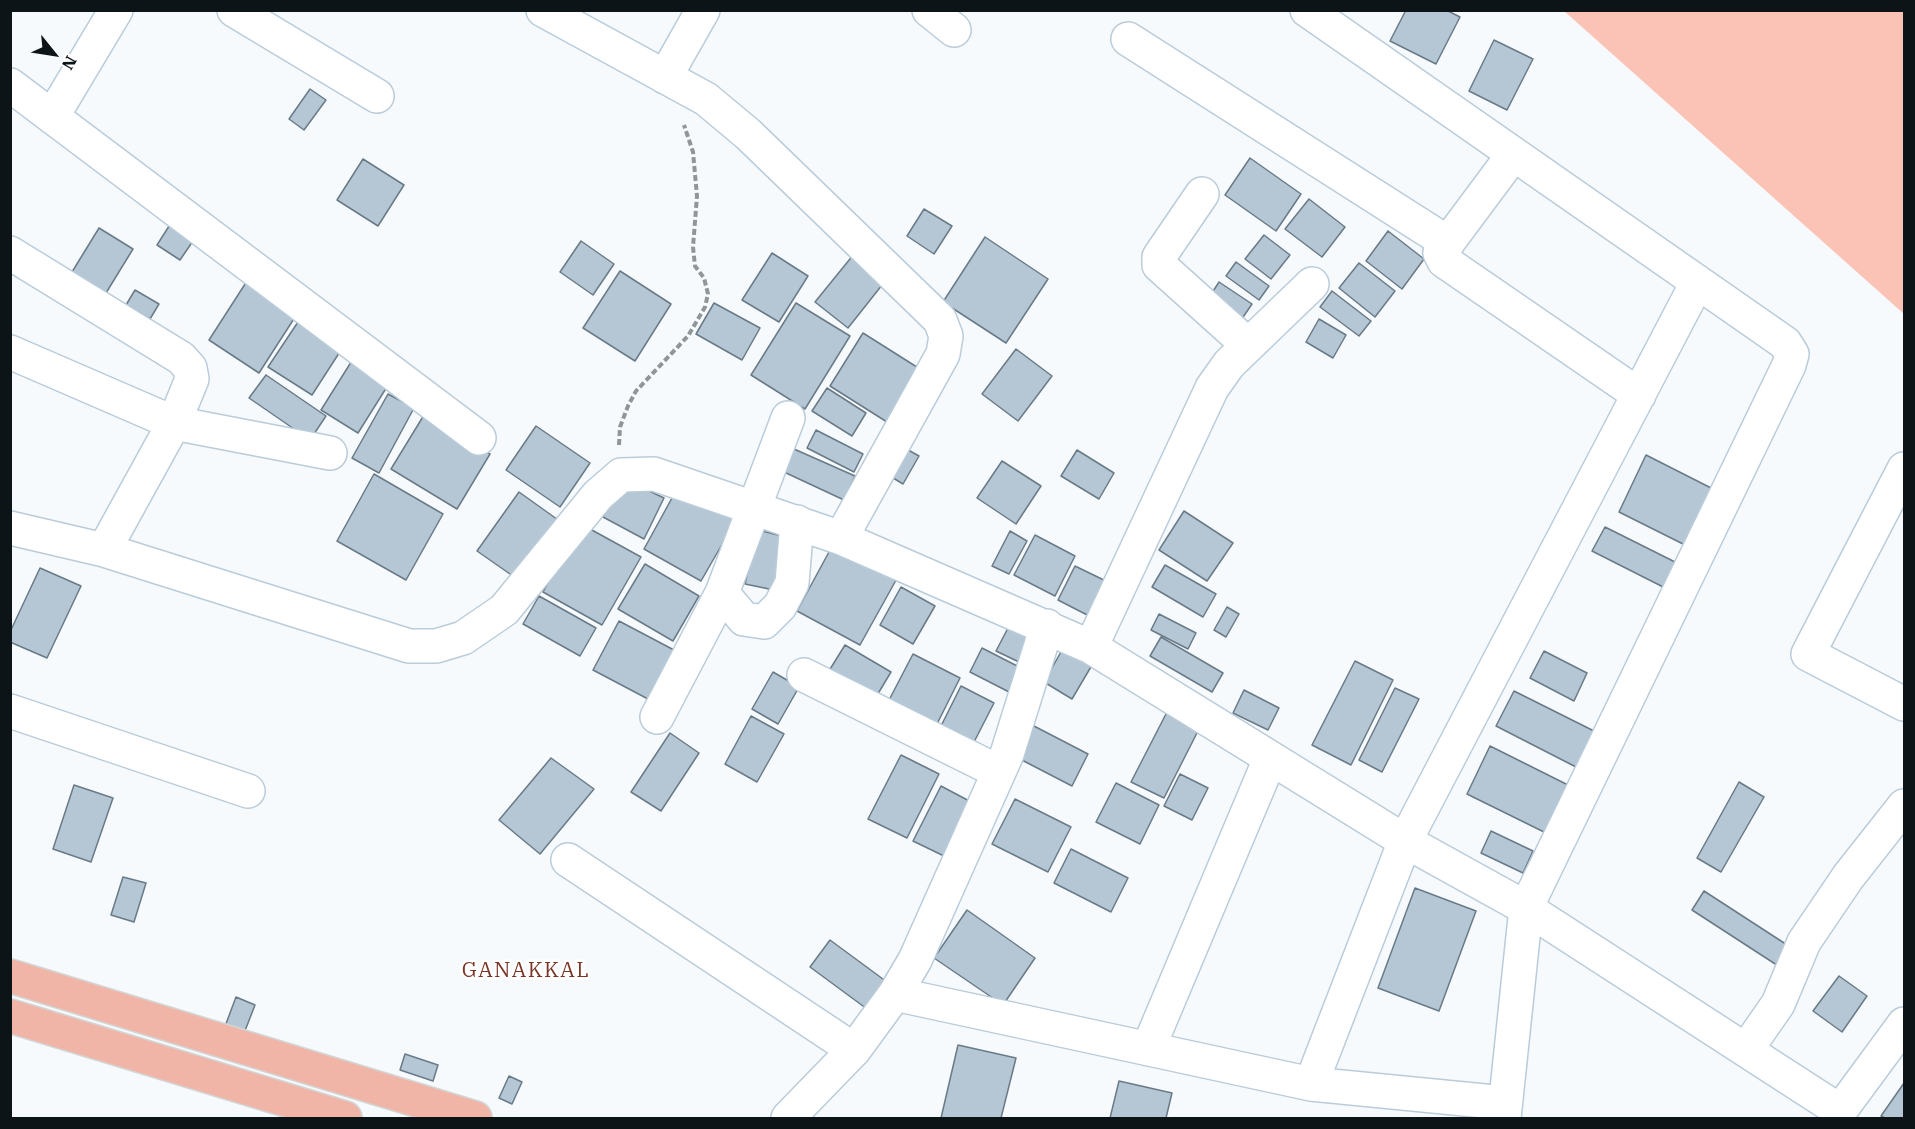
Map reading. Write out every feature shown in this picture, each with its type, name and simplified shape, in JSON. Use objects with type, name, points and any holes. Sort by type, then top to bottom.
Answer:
[{"type":"main road","points":[[10,976],[475,1119]]},
{"type":"main road","points":[[10,1016],[345,1119]]},
{"type":"street","points":[[52,117],[116,10]]},
{"type":"street","points":[[234,10],[377,96]]},
{"type":"street","points":[[543,10],[706,99],[748,134],[940,320],[946,336],[943,354],[841,538]]},
{"type":"street","points":[[665,77],[703,10]]},
{"type":"street","points":[[929,10],[954,30]]},
{"type":"street","points":[[895,993],[1311,1084],[1504,1111],[1526,908],[1792,360],[1791,351],[1785,343],[1307,10]]},
{"type":"street","points":[[1128,39],[1448,243]]},
{"type":"street","points":[[10,86],[479,438]]},
{"type":"street","points":[[1513,155],[1440,253],[1444,261],[1639,395]]},
{"type":"street","points":[[1202,194],[1159,257],[1159,265],[1248,345]]},
{"type":"street","points":[[10,253],[181,358],[190,368],[192,379],[174,423],[104,550]]},
{"type":"street","points":[[1311,1084],[1405,841],[1697,283]]},
{"type":"street","points":[[1091,647],[1212,388],[1229,364],[1312,284]]},
{"type":"street","points":[[10,352],[174,423],[330,453]]},
{"type":"street","points":[[657,717],[722,593],[788,418]]},
{"type":"street","points":[[1905,469],[1808,654],[1905,704]]},
{"type":"street","points":[[10,528],[104,550],[409,646],[436,646],[463,638],[504,610],[598,495],[621,475],[654,474],[841,538],[1091,647],[1405,841],[1526,908],[1746,1050],[1839,1115],[1905,1024]]},
{"type":"street","points":[[722,593],[744,619],[764,622],[780,606],[792,583],[796,522]]},
{"type":"street","points":[[788,1119],[854,1050],[895,993],[915,960],[1011,744],[1047,626]]},
{"type":"street","points":[[804,675],[999,772]]},
{"type":"street","points":[[10,711],[249,791]]},
{"type":"street","points":[[1148,1049],[1270,759]]},
{"type":"street","points":[[1746,1050],[1778,1004],[1804,942],[1848,877],[1905,806]]},
{"type":"street","points":[[568,860],[854,1050]]},
{"type":"path","points":[[621,475],[618,450],[620,427],[627,406],[636,391],[688,336],[705,307],[708,294],[704,279],[695,267],[693,247],[697,196],[693,152],[684,124]]},
{"type":"shaded area","points":[[1564,11],[1904,11],[1904,314]]},
{"type":"building","points":[[1406,10],[1446,10],[1460,17],[1436,64],[1390,41]]},
{"type":"building","points":[[1494,40],[1533,59],[1507,110],[1469,91]]},
{"type":"building","points":[[310,89],[326,100],[304,130],[289,119]]},
{"type":"building","points":[[1250,158],[1301,194],[1276,231],[1225,195]]},
{"type":"building","points":[[363,159],[404,185],[378,226],[337,200]]},
{"type":"building","points":[[1309,199],[1345,227],[1322,257],[1285,229]]},
{"type":"building","points":[[924,209],[952,226],[934,254],[907,236]]},
{"type":"building","points":[[171,223],[195,238],[180,260],[157,245]]},
{"type":"building","points":[[99,228],[133,249],[106,293],[72,272]]},
{"type":"building","points":[[1388,231],[1424,259],[1402,289],[1366,261]]},
{"type":"building","points":[[1264,235],[1290,255],[1271,279],[1245,259]]},
{"type":"building","points":[[985,237],[1048,279],[1006,343],[943,302]]},
{"type":"building","points":[[581,241],[614,264],[593,295],[560,272]]},
{"type":"building","points":[[772,253],[808,276],[779,322],[742,300]]},
{"type":"building","points":[[854,254],[886,280],[848,328],[815,302]]},
{"type":"building","points":[[1236,262],[1269,286],[1259,300],[1226,276]]},
{"type":"building","points":[[1359,263],[1395,291],[1375,317],[1339,288]]},
{"type":"building","points":[[620,271],[671,304],[635,361],[583,328]]},
{"type":"building","points":[[247,281],[297,314],[259,373],[209,340]]},
{"type":"building","points":[[1219,282],[1252,304],[1237,326],[1206,302]]},
{"type":"building","points":[[135,290],[159,304],[150,319],[126,305]]},
{"type":"building","points":[[1332,291],[1371,321],[1359,336],[1320,307]]},
{"type":"building","points":[[714,303],[760,328],[742,360],[696,334]]},
{"type":"building","points":[[796,303],[850,336],[805,409],[751,375]]},
{"type":"building","points":[[300,319],[343,347],[312,395],[268,367]]},
{"type":"building","points":[[1319,319],[1346,335],[1333,358],[1306,342]]},
{"type":"building","points":[[863,333],[920,369],[887,422],[830,386]]},
{"type":"building","points":[[1016,349],[1052,376],[1018,421],[982,394]]},
{"type":"building","points":[[353,359],[390,382],[358,433],[321,410]]},
{"type":"building","points":[[266,375],[326,416],[310,440],[249,398]]},
{"type":"building","points":[[827,388],[866,413],[852,436],[812,411]]},
{"type":"building","points":[[388,394],[414,408],[379,473],[352,458]]},
{"type":"building","points":[[424,415],[490,454],[457,509],[391,469]]},
{"type":"building","points":[[536,426],[590,463],[560,507],[506,470]]},
{"type":"building","points":[[816,430],[863,454],[854,472],[807,448]]},
{"type":"building","points":[[901,446],[919,456],[903,484],[885,473]]},
{"type":"building","points":[[794,449],[855,476],[844,500],[784,472]]},
{"type":"building","points":[[1077,450],[1114,473],[1099,499],[1061,476]]},
{"type":"building","points":[[1646,455],[1719,492],[1691,548],[1619,512]]},
{"type":"building","points":[[1002,461],[1041,486],[1016,524],[977,498]]},
{"type":"building","points":[[374,474],[443,514],[406,580],[337,541]]},
{"type":"building","points":[[622,478],[664,498],[644,539],[603,517]]},
{"type":"building","points":[[678,487],[736,520],[701,581],[644,549]]},
{"type":"building","points":[[519,492],[561,522],[520,581],[477,551]]},
{"type":"building","points":[[1184,511],[1233,543],[1207,581],[1159,550]]},
{"type":"building","points":[[581,524],[641,557],[602,625],[543,592]]},
{"type":"building","points":[[1605,527],[1689,569],[1677,594],[1592,551]]},
{"type":"building","points":[[758,530],[786,537],[774,590],[745,584]]},
{"type":"building","points":[[1010,531],[1027,541],[1009,574],[992,566]]},
{"type":"building","points":[[1035,535],[1075,556],[1055,596],[1014,575]]},
{"type":"building","points":[[836,539],[900,573],[860,645],[797,611]]},
{"type":"building","points":[[645,564],[699,596],[673,641],[618,609]]},
{"type":"building","points":[[1165,565],[1216,594],[1203,617],[1152,587]]},
{"type":"building","points":[[1075,566],[1112,584],[1095,619],[1058,600]]},
{"type":"building","points":[[40,568],[81,586],[47,658],[10,642],[10,632]]},
{"type":"building","points":[[901,587],[935,606],[913,644],[880,625]]},
{"type":"building","points":[[539,596],[596,628],[580,656],[523,624]]},
{"type":"building","points":[[1227,607],[1239,614],[1226,637],[1214,630]]},
{"type":"building","points":[[1159,614],[1196,633],[1188,649],[1151,630]]},
{"type":"building","points":[[619,621],[674,650],[648,699],[593,670]]},
{"type":"building","points":[[1008,628],[1030,639],[1019,662],[996,651]]},
{"type":"building","points":[[1161,637],[1223,673],[1212,692],[1150,656]]},
{"type":"building","points":[[1066,643],[1095,660],[1072,699],[1044,682]]},
{"type":"building","points":[[845,645],[891,672],[873,702],[827,674]]},
{"type":"building","points":[[982,648],[1025,670],[1013,694],[970,672]]},
{"type":"building","points":[[1544,651],[1587,673],[1574,701],[1530,678]]},
{"type":"building","points":[[913,654],[960,678],[936,726],[888,702]]},
{"type":"building","points":[[1355,661],[1393,680],[1351,765],[1312,745]]},
{"type":"building","points":[[773,672],[799,687],[778,724],[752,709]]},
{"type":"building","points":[[961,686],[994,703],[972,746],[939,730]]},
{"type":"building","points":[[1395,688],[1419,699],[1382,772],[1359,760]]},
{"type":"building","points":[[1244,690],[1279,708],[1268,730],[1233,713]]},
{"type":"building","points":[[1514,691],[1596,732],[1578,768],[1496,726]]},
{"type":"building","points":[[1168,710],[1200,727],[1164,798],[1131,782]]},
{"type":"building","points":[[751,716],[784,734],[757,782],[725,764]]},
{"type":"building","points":[[1032,725],[1088,754],[1072,786],[1016,757]]},
{"type":"building","points":[[670,733],[699,753],[661,811],[631,792]]},
{"type":"building","points":[[1490,746],[1568,785],[1544,832],[1467,794]]},
{"type":"building","points":[[901,755],[939,774],[907,838],[868,819]]},
{"type":"building","points":[[551,758],[594,789],[540,854],[499,820]]},
{"type":"building","points":[[1180,774],[1208,788],[1192,820],[1164,806]]},
{"type":"building","points":[[1739,782],[1764,797],[1721,872],[1697,858]]},
{"type":"building","points":[[1116,783],[1159,805],[1140,844],[1096,822]]},
{"type":"building","points":[[74,785],[113,798],[91,862],[53,849]]},
{"type":"building","points":[[941,786],[973,803],[946,857],[913,841]]},
{"type":"building","points":[[1015,799],[1071,827],[1048,872],[992,844]]},
{"type":"building","points":[[1491,831],[1533,851],[1523,873],[1481,853]]},
{"type":"building","points":[[1071,849],[1128,878],[1111,912],[1054,883]]},
{"type":"building","points":[[123,877],[146,883],[134,922],[111,915]]},
{"type":"building","points":[[1415,888],[1476,911],[1439,1011],[1378,988]]},
{"type":"building","points":[[1704,891],[1798,952],[1786,971],[1692,910]]},
{"type":"building","points":[[967,910],[1035,958],[1003,1005],[934,958]]},
{"type":"building","points":[[830,940],[887,982],[867,1009],[810,967]]},
{"type":"building","points":[[1839,976],[1867,996],[1842,1032],[1813,1011]]},
{"type":"building","points":[[236,997],[255,1005],[243,1036],[224,1029]]},
{"type":"building","points":[[958,1045],[1016,1058],[1001,1118],[941,1118]]},
{"type":"building","points":[[405,1054],[438,1065],[433,1081],[400,1070]]},
{"type":"building","points":[[509,1076],[522,1082],[512,1104],[499,1098]]},
{"type":"building","points":[[1119,1081],[1172,1093],[1166,1118],[1110,1118]]},
{"type":"building","points":[[1904,1083],[1904,1118],[1881,1116]]},
{"type":"district","name":"GANAKKAL","points":[[526,971]]}]
